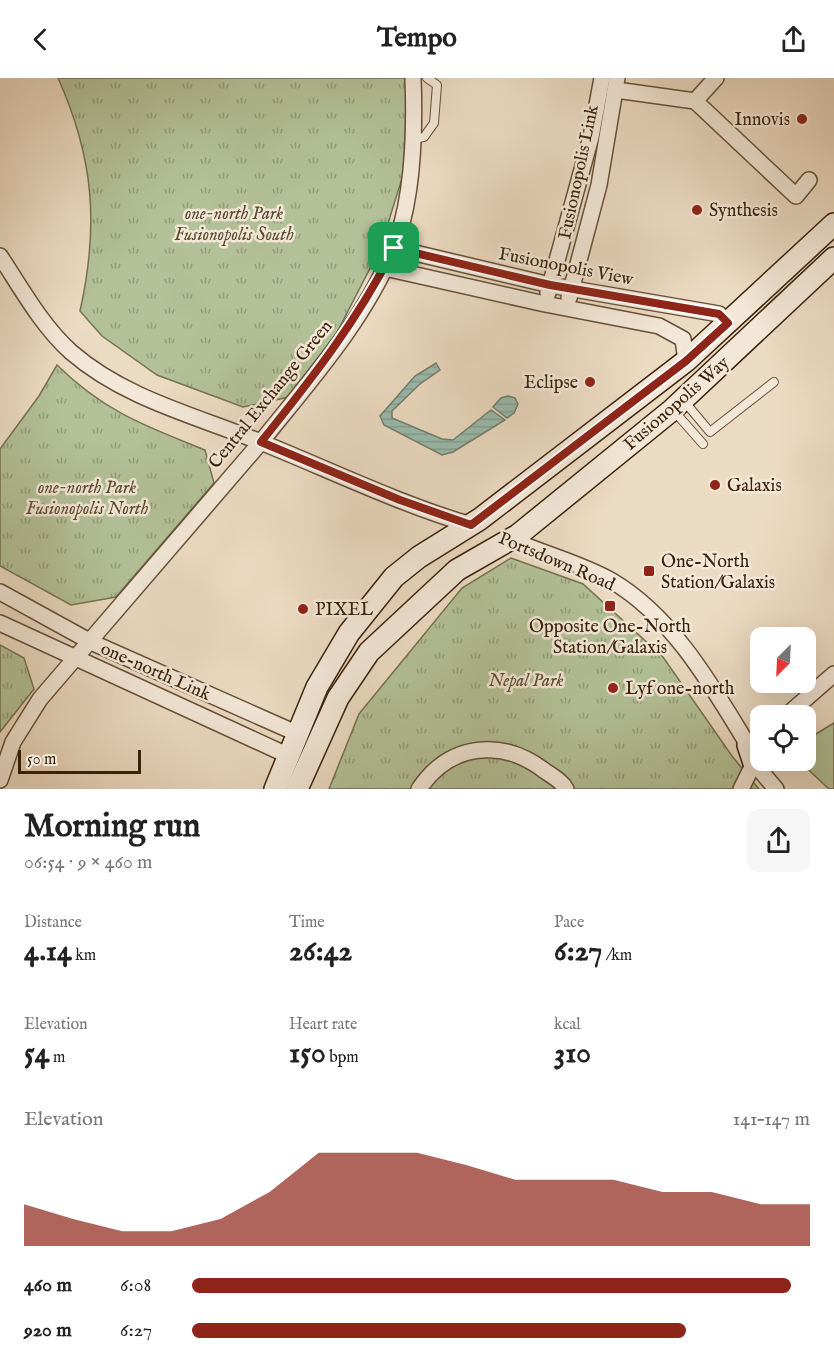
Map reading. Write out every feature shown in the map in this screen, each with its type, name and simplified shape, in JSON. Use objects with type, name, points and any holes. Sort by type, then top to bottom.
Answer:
[{"type":"street","name":"Central Exchange Green","points":[[0,780],[13,742],[40,699],[261,442],[346,330],[384,268],[394,248],[412,174],[413,78]]},
{"type":"street","name":"Fusionopolis Link","points":[[545,304],[591,137],[602,78]]},
{"type":"street","points":[[695,101],[716,78]]},
{"type":"street","name":"Fusionopolis Link","points":[[567,309],[570,289],[599,184],[616,84]]},
{"type":"street","points":[[616,84],[695,101],[796,196],[809,180]]},
{"type":"street","name":"Fusionopolis Way","points":[[275,789],[296,733],[317,687],[349,633],[394,577],[419,557],[471,525],[686,361],[834,224]]},
{"type":"street","name":"Fusionopolis View","points":[[394,248],[550,285],[719,314],[728,323]]},
{"type":"street","name":"Portsdown Road","points":[[0,256],[36,310],[69,351],[111,381],[184,415],[261,442],[400,500],[510,539],[610,580],[643,603],[687,652],[750,743]]},
{"type":"street","name":"Fusionopolis Way","points":[[297,789],[316,742],[338,698],[369,652],[457,570],[510,539],[678,405],[834,258]]},
{"type":"street","points":[[384,268],[567,309],[658,326],[683,339],[686,361]]},
{"type":"street","name":"one-north Link","points":[[0,592],[91,642],[316,742]]},
{"type":"street","name":"one-north Link","points":[[0,622],[75,659],[307,764]]},
{"type":"street","points":[[799,705],[834,674]]},
{"type":"street","points":[[419,789],[435,767],[450,758],[476,751],[506,750],[531,760],[566,789]]},
{"type":"street","points":[[750,762],[742,789],[774,787]]},
{"type":"street","name":"Portsdown Road","points":[[766,771],[774,787]]},
{"type":"lane","points":[[412,139],[424,137],[434,123],[436,85],[427,78]]},
{"type":"lane","points":[[520,299],[526,305],[597,319],[606,316]]},
{"type":"lane","points":[[678,405],[710,432],[774,382]]},
{"type":"lane","points":[[678,405],[703,444]]},
{"type":"green space","name":"one-north Park Fusionopolis South","points":[[58,78],[407,78],[404,172],[380,249],[333,340],[289,397],[243,407],[157,375],[102,336],[80,311],[90,250],[90,193],[79,136]]},
{"type":"green space","name":"one-north Park Fusionopolis North","points":[[57,365],[92,395],[126,416],[205,450],[214,483],[116,597],[71,605],[0,566],[0,449],[39,396]]},
{"type":"green space","name":"Nepal Park","points":[[511,558],[583,584],[663,657],[732,756],[759,789],[329,789],[359,714],[462,588]]},
{"type":"green space","points":[[0,645],[24,658],[34,689],[0,732]]},
{"type":"green space","points":[[834,723],[834,789],[829,789],[810,771],[816,771],[816,734]]},
{"type":"shaded area","points":[[436,363],[440,370],[420,384],[392,411],[392,418],[442,439],[453,440],[491,410],[505,420],[453,452],[442,455],[384,425],[380,416],[415,376]]},
{"type":"shaded area","points":[[508,396],[515,398],[518,404],[514,413],[507,418],[493,407],[501,398]]},
{"type":"place","name":"Innovis","points":[[802,119]]},
{"type":"place","name":"Synthesis","points":[[697,210]]},
{"type":"place","name":"Eclipse","points":[[590,382]]},
{"type":"place","name":"Galaxis","points":[[715,485]]},
{"type":"place","name":"One-North Station/Galaxis","points":[[649,571]]},
{"type":"place","name":"Opposite One-North Station/Galaxis","points":[[610,606]]},
{"type":"place","name":"PIXEL","points":[[303,609]]},
{"type":"place","name":"Lyf one-north","points":[[613,688]]},
{"type":"route","points":[[394,248],[550,285],[719,314],[728,323],[686,361],[471,525],[400,500],[261,442],[297,398],[346,330],[367,299],[394,248]]}]
